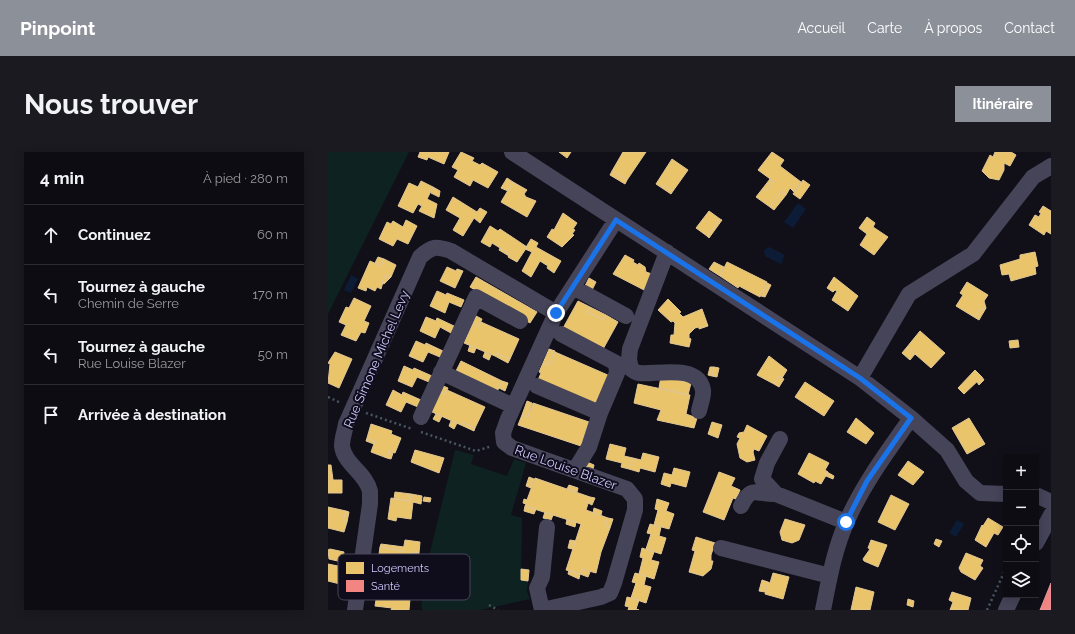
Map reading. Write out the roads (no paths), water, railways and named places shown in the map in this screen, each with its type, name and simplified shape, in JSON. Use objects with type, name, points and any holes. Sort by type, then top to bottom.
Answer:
[{"type":"street","points":[[512,152],[860,378],[911,418],[947,450],[966,481],[980,493],[1003,494]]},
{"type":"street","points":[[860,378],[909,294],[973,254],[1033,177],[1051,166]]},
{"type":"street","name":"Rue Louise Blazer","points":[[542,610],[601,597],[610,593],[635,510],[635,499],[627,489],[512,448],[504,442],[503,433],[513,406],[556,313],[616,220]]},
{"type":"street","name":"Rue Simone Michel Levy","points":[[362,554],[370,504],[370,491],[365,481],[345,456],[342,445],[346,424],[420,257],[428,250],[438,247],[451,251],[556,313]]},
{"type":"street","points":[[667,252],[630,349],[629,359],[631,369],[638,373],[674,371],[690,375],[700,382],[703,391],[699,411]]},
{"type":"street","points":[[573,287],[626,316]]},
{"type":"street","points":[[420,417],[476,297],[520,321]]},
{"type":"street","points":[[561,334],[616,363],[617,373],[600,413],[589,447],[575,470]]},
{"type":"street","points":[[441,372],[513,406]]},
{"type":"street","points":[[538,386],[600,413]]},
{"type":"street","points":[[823,610],[830,576],[846,522],[867,481],[911,418]]},
{"type":"street","points":[[776,494],[762,479],[767,463],[780,439]]},
{"type":"street","points":[[741,506],[750,493],[754,491],[776,494],[846,522]]},
{"type":"street","points":[[1039,496],[1051,502]]},
{"type":"street","points":[[1039,538],[1051,516]]},
{"type":"street","points":[[542,610],[537,588],[542,577],[547,528]]},
{"type":"street","points":[[721,548],[830,576]]},
{"type":"street","points":[[1006,610],[1012,598]]},
{"type":"street","name":"Rue Simone Michel Levy","points":[[354,610],[356,600]]},
{"type":"water","points":[[798,203],[806,209],[793,228],[784,222]]},
{"type":"water","points":[[769,247],[785,255],[781,264],[765,256],[764,250]]},
{"type":"water","points":[[351,275],[358,279],[351,293],[344,290]]},
{"type":"water","points":[[957,520],[964,524],[956,537],[949,533]]}]
